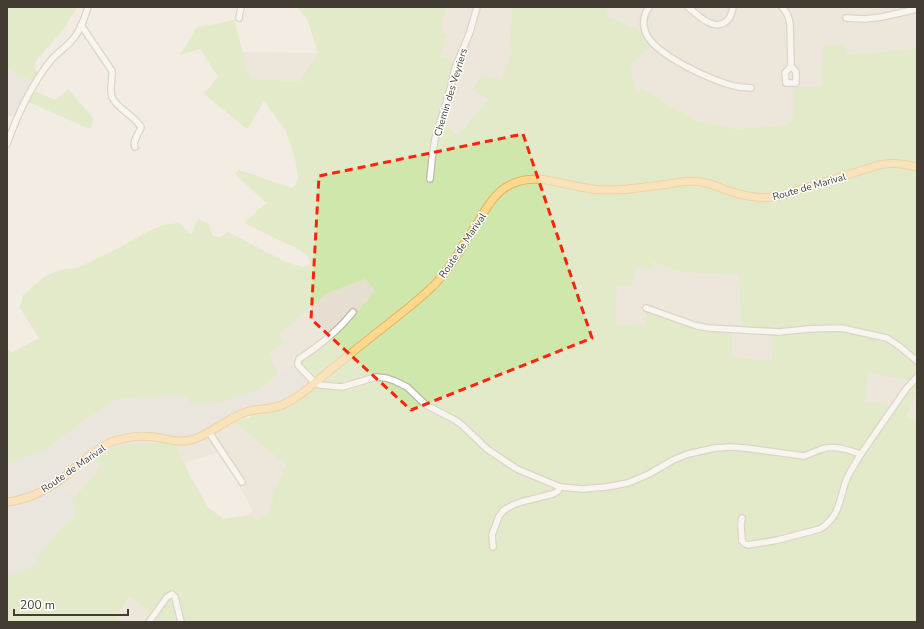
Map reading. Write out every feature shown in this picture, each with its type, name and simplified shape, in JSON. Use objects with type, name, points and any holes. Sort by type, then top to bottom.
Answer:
[{"type":"main road","name":"Route de Marival","points":[[7,502],[23,499],[44,490],[61,479],[99,448],[120,439],[142,436],[179,441],[195,438],[209,432],[242,413],[277,407],[296,397],[376,332],[411,306],[434,285],[449,267],[491,201],[499,191],[516,182],[525,179],[534,179],[590,189],[611,190],[697,181],[737,193],[766,198],[780,196],[879,165],[893,163],[904,164],[917,168]]},
{"type":"street","points":[[7,144],[11,131],[31,91],[52,59],[75,36],[82,25],[88,7]]},
{"type":"street","points":[[239,18],[241,7]]},
{"type":"street","name":"Chemin des Veyriers","points":[[430,179],[435,139],[455,68],[470,32],[477,7]]},
{"type":"street","points":[[649,7],[644,16],[643,23],[648,38],[654,44],[677,61],[707,77],[739,87],[751,88]]},
{"type":"street","points":[[688,7],[707,22],[718,25],[729,19],[733,7]]},
{"type":"street","points":[[782,7],[790,17],[791,66]]},
{"type":"street","points":[[846,18],[882,17],[917,9]]},
{"type":"street","points":[[82,25],[112,71],[112,97],[117,104],[135,119],[141,128],[134,142],[135,147]]},
{"type":"street","points":[[646,308],[697,326],[709,328],[779,332],[808,328],[841,328],[887,338],[917,361]]},
{"type":"street","points":[[353,312],[316,348],[299,359],[298,364],[315,383],[320,385],[342,387],[376,377],[395,381],[407,387],[426,405],[462,425],[487,449],[517,469],[560,487],[582,489],[628,483],[649,474],[673,460],[688,454],[715,448],[745,448],[804,456],[829,447],[837,447],[861,454]]},
{"type":"street","points":[[742,518],[740,524],[742,541],[748,545],[778,540],[820,529],[826,525],[835,514],[847,479],[861,454],[917,376]]},
{"type":"street","points":[[209,432],[242,482]]},
{"type":"street","points":[[493,547],[492,535],[499,516],[504,510],[521,502],[553,494],[558,491],[560,487]]},
{"type":"street","points":[[149,622],[167,597],[172,594],[175,597],[181,622]]},
{"type":"highlighted area","points":[[523,134],[592,338],[411,410],[311,319],[319,176]]},
{"type":"shaded area","points":[[446,7],[512,7],[510,47],[514,48],[502,82],[459,135],[439,119],[455,61],[440,57],[447,34],[440,32]]},
{"type":"shaded area","points":[[606,7],[917,7],[917,48],[845,55],[822,87],[794,120],[781,126],[735,129],[694,120],[642,88],[637,94],[629,66],[643,31],[606,16]]},
{"type":"shaded area","points":[[243,52],[318,53],[300,81],[250,79]]},
{"type":"shaded area","points":[[7,69],[33,82],[15,117],[7,116]]},
{"type":"shaded area","points":[[653,262],[682,272],[739,275],[741,328],[773,330],[773,362],[732,357],[732,332],[693,328],[648,311],[645,324],[616,325],[617,285],[636,266]]},
{"type":"shaded area","points":[[365,279],[375,291],[353,316],[300,361],[294,362],[278,375],[270,353],[284,344],[280,334],[326,294]]},
{"type":"shaded area","points":[[294,362],[313,386],[302,395],[238,418],[234,422],[196,440],[93,454],[56,484],[76,496],[73,519],[62,526],[30,569],[12,575],[7,575],[7,463],[47,449],[81,423],[118,399],[261,389]]},
{"type":"shaded area","points":[[917,371],[917,386],[912,383],[896,407],[865,400],[868,373],[907,380]]},
{"type":"shaded area","points":[[917,392],[917,421],[906,417]]},
{"type":"shaded area","points":[[234,422],[286,465],[274,491],[270,511],[256,520],[249,515],[253,511],[238,484],[240,483],[220,452],[184,463],[175,443],[196,440]]},
{"type":"shaded area","points":[[93,454],[100,467],[76,496],[56,484]]},
{"type":"shaded area","points":[[130,597],[161,622],[121,622],[116,617]]},
{"type":"green space","points":[[7,7],[77,7],[66,26],[35,62],[37,76],[33,82],[7,69]]},
{"type":"green space","points":[[297,7],[446,7],[440,32],[447,34],[440,57],[455,61],[439,119],[458,135],[489,99],[473,90],[482,75],[502,81],[513,48],[510,47],[512,7],[606,7],[606,16],[643,31],[651,44],[629,66],[637,93],[642,88],[694,120],[735,129],[781,126],[794,120],[794,87],[822,87],[823,45],[845,45],[845,55],[917,48],[917,371],[907,380],[868,373],[865,400],[896,407],[912,383],[917,386],[917,392],[906,417],[917,421],[917,622],[161,622],[130,597],[116,617],[121,622],[7,622],[7,575],[12,575],[30,568],[62,526],[73,519],[76,496],[100,467],[93,454],[129,444],[175,443],[191,478],[208,507],[223,519],[249,515],[256,520],[270,511],[274,491],[286,465],[234,422],[249,418],[256,413],[272,410],[313,386],[300,361],[353,316],[375,291],[365,279],[326,294],[280,334],[284,344],[270,353],[278,375],[261,389],[222,402],[192,405],[185,395],[118,399],[81,423],[47,449],[7,463],[7,347],[11,353],[39,338],[20,308],[23,295],[44,277],[60,270],[77,268],[163,225],[179,223],[191,234],[198,219],[208,224],[213,236],[220,237],[228,232],[286,262],[302,267],[310,265],[309,258],[300,250],[244,223],[266,203],[235,174],[239,170],[292,188],[296,184],[298,178],[295,158],[286,131],[264,101],[247,129],[204,94],[218,77],[200,49],[180,55],[197,27],[234,20],[250,79],[300,81],[318,53],[307,19]],"holes":[[[653,262],[682,272],[739,275],[741,328],[773,330],[772,361],[732,357],[732,332],[693,328],[647,310],[645,324],[616,325],[617,285],[632,286],[636,266],[652,270]]]},
{"type":"green space","points":[[68,89],[94,119],[90,129],[28,102],[34,91],[56,100]]}]
